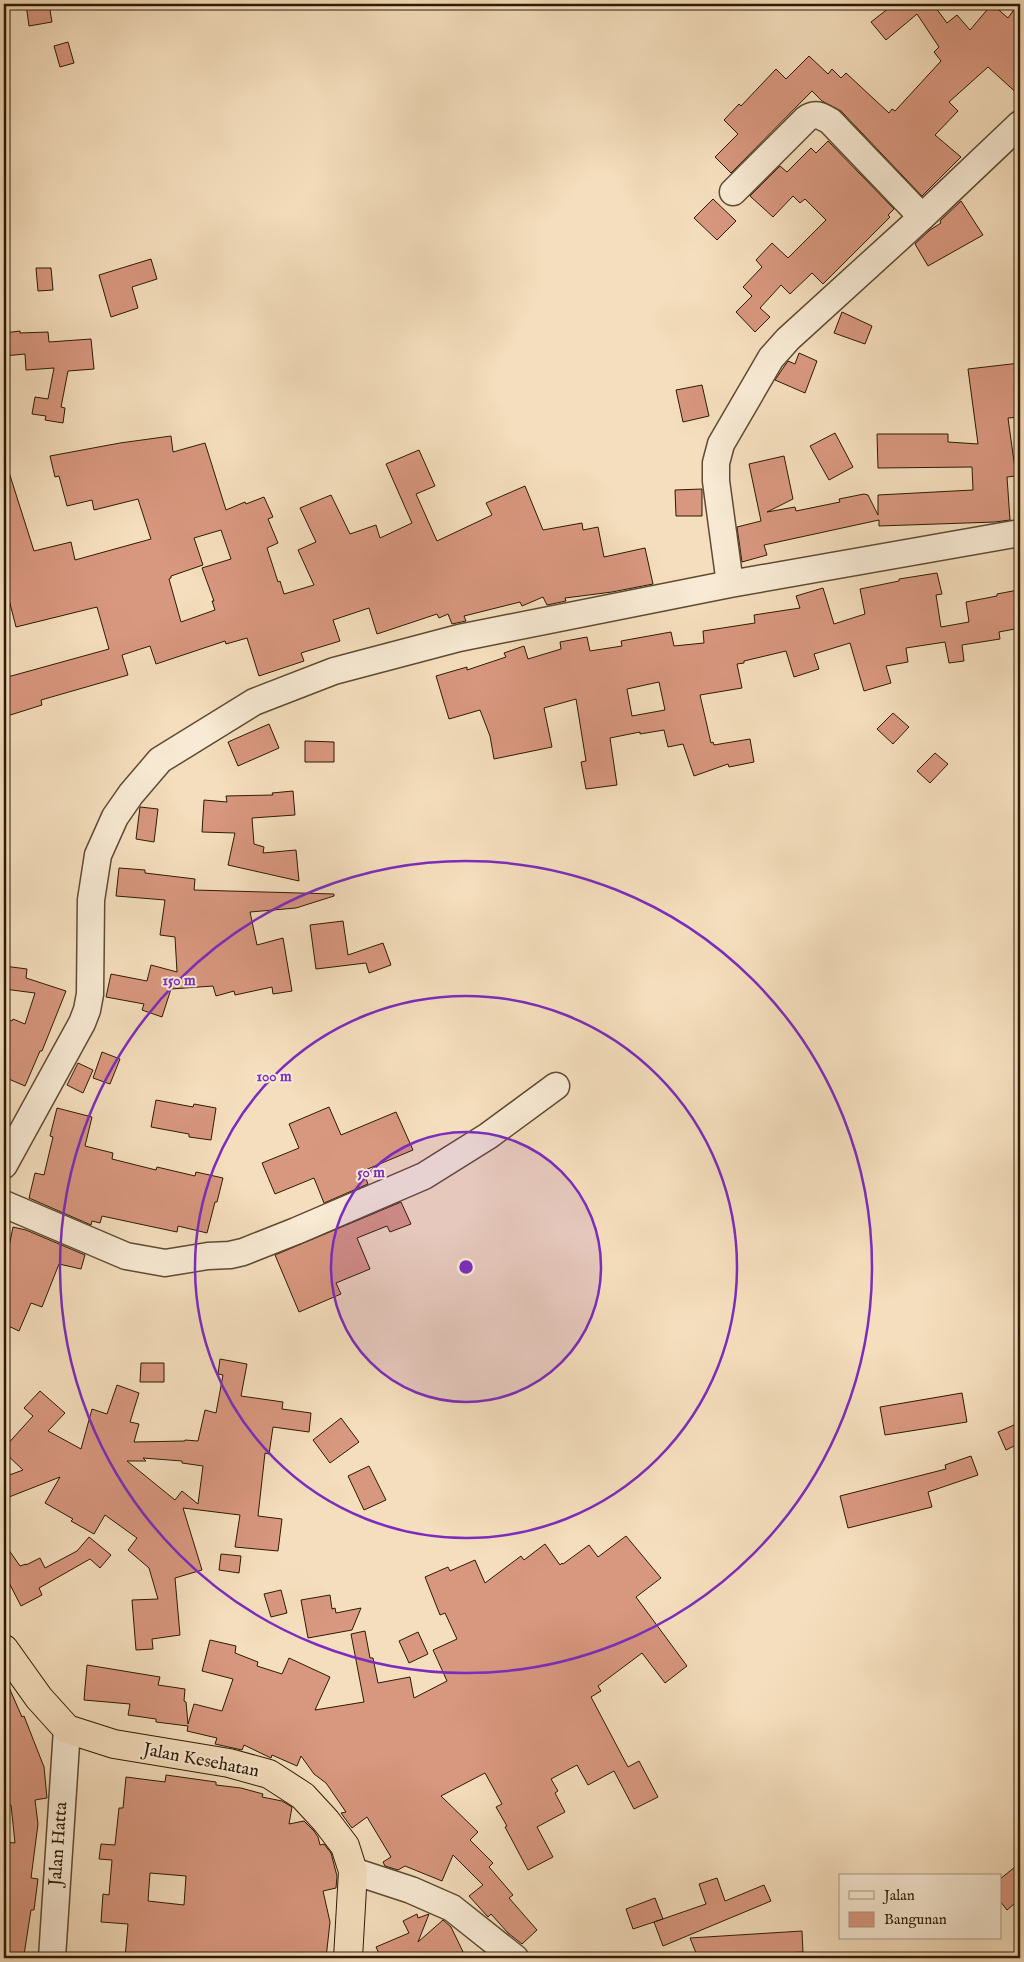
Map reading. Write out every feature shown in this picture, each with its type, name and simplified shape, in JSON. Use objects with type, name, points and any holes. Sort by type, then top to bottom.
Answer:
[{"type":"highway","points":[[4,1649],[39,1698],[67,1729]]},
{"type":"highway","name":"Jalan Kesehatan","points":[[67,1729],[114,1744],[229,1763],[269,1774],[303,1796],[326,1821],[345,1846],[353,1871],[348,1958]]},
{"type":"street","points":[[733,192],[806,119],[812,115],[820,115],[830,121],[922,217]]},
{"type":"street","points":[[730,584],[716,481],[716,463],[720,444],[771,358],[782,345],[1020,124]]},
{"type":"street","points":[[4,1165],[82,1023],[87,1010],[90,994],[91,900],[98,856],[115,817],[131,794],[160,760],[254,702],[334,671],[459,638],[730,584],[1020,532]]},
{"type":"street","points":[[4,1204],[126,1256],[165,1263],[208,1256],[230,1255],[243,1252],[424,1176],[488,1136],[556,1086]]},
{"type":"street","name":"Jalan Hatta","points":[[52,1958],[67,1729]]},
{"type":"street","points":[[353,1871],[411,1890],[452,1908],[515,1958]]},
{"type":"building","points":[[26,4],[49,4],[52,22],[29,26]]},
{"type":"building","points":[[894,4],[933,4],[947,23],[957,15],[970,30],[992,4],[1008,18],[1018,4],[1020,4],[1020,96],[988,67],[949,102],[958,111],[935,135],[961,157],[922,196],[841,111],[822,101],[812,91],[731,173],[715,157],[738,134],[724,120],[739,104],[741,106],[776,69],[786,79],[809,56],[828,74],[832,69],[841,78],[846,73],[889,113],[892,109],[895,111],[941,61],[934,52],[939,47],[917,14],[886,40],[871,22]]},
{"type":"building","points":[[68,42],[74,63],[60,67],[54,46]]},
{"type":"building","points":[[828,141],[894,209],[888,215],[890,217],[823,284],[812,273],[790,294],[781,285],[760,308],[770,317],[755,332],[736,312],[752,296],[743,287],[762,267],[756,260],[772,243],[788,258],[826,220],[805,199],[800,203],[793,196],[773,217],[750,196],[780,166],[787,172],[811,148],[816,153]]},
{"type":"building","points":[[713,199],[736,221],[717,240],[694,218]]},
{"type":"building","points":[[961,201],[983,235],[928,266],[915,244],[941,223],[940,221]]},
{"type":"building","points":[[151,259],[157,279],[132,287],[138,308],[111,317],[99,275]]},
{"type":"building","points":[[36,268],[51,268],[53,290],[38,291]]},
{"type":"building","points":[[842,312],[872,326],[865,344],[834,333]]},
{"type":"building","points":[[20,331],[20,333],[48,332],[49,342],[91,339],[94,369],[68,371],[61,407],[65,408],[63,423],[45,420],[46,416],[32,414],[35,397],[48,399],[54,368],[26,370],[25,354],[4,356],[4,333]]},
{"type":"building","points":[[799,353],[817,361],[805,393],[775,380],[788,361],[795,364]]},
{"type":"building","points":[[1020,363],[1020,417],[1008,418],[1016,476],[1007,477],[1010,520],[879,526],[879,520],[764,545],[767,555],[742,562],[737,527],[761,521],[749,464],[784,456],[793,499],[767,512],[795,507],[796,511],[840,502],[839,499],[864,494],[868,495],[878,515],[878,495],[973,490],[972,467],[878,468],[877,434],[948,434],[948,442],[978,444],[968,369]]},
{"type":"building","points":[[702,385],[709,416],[683,422],[676,390]]},
{"type":"building","points":[[835,433],[853,467],[829,480],[810,446]]},
{"type":"building","points":[[171,436],[173,452],[205,443],[226,510],[264,497],[273,517],[268,519],[278,543],[267,548],[284,594],[314,585],[298,550],[316,542],[300,508],[331,495],[350,534],[376,525],[380,538],[412,523],[386,464],[419,450],[435,486],[416,494],[437,541],[492,515],[486,503],[525,486],[543,530],[582,523],[583,530],[598,527],[604,557],[645,548],[653,584],[565,598],[566,601],[547,605],[543,597],[522,606],[520,602],[464,616],[466,621],[452,624],[448,614],[439,618],[437,614],[377,634],[369,608],[333,620],[340,641],[301,653],[304,661],[259,676],[247,638],[226,644],[225,641],[156,664],[150,646],[122,655],[128,675],[41,700],[42,705],[4,717],[4,678],[109,649],[97,607],[16,627],[4,580],[4,467],[7,466],[34,551],[71,542],[75,560],[151,539],[138,499],[94,510],[92,500],[67,506],[59,476],[55,477],[50,456]],"holes":[[[221,530],[231,559],[202,568],[214,601],[212,601],[215,610],[181,622],[169,579],[171,576],[203,565],[194,538]]]},
{"type":"building","points":[[702,489],[702,516],[676,516],[675,490]]},
{"type":"building","points":[[937,573],[942,594],[936,595],[941,627],[969,622],[966,602],[1018,590],[1020,628],[999,632],[1000,639],[962,645],[964,661],[949,663],[945,642],[906,648],[908,662],[886,666],[891,683],[864,691],[850,643],[814,654],[819,669],[794,677],[786,651],[737,664],[742,688],[700,695],[711,743],[713,742],[714,745],[750,739],[754,762],[729,767],[728,764],[694,776],[683,744],[668,747],[664,730],[640,734],[640,732],[610,738],[617,785],[586,789],[581,762],[586,761],[576,699],[544,708],[552,747],[494,759],[490,736],[480,710],[449,719],[436,676],[467,667],[467,670],[506,657],[504,653],[524,646],[528,659],[561,649],[560,642],[587,637],[590,651],[622,646],[621,641],[671,632],[674,646],[704,643],[703,631],[755,623],[754,615],[800,608],[796,596],[823,588],[834,624],[865,614],[860,589],[899,581],[899,579]],"holes":[[[659,682],[665,710],[632,716],[627,689]]]},
{"type":"building","points":[[893,713],[909,727],[893,744],[877,729]]},
{"type":"building","points":[[269,724],[279,748],[238,766],[228,742]]},
{"type":"building","points":[[305,741],[334,742],[334,762],[305,762]]},
{"type":"building","points":[[935,753],[948,764],[930,783],[917,771]]},
{"type":"building","points":[[293,791],[295,815],[252,818],[254,844],[264,847],[263,853],[296,850],[299,881],[228,865],[235,833],[202,832],[204,800],[227,802],[226,796],[273,795],[272,793]]},
{"type":"building","points":[[140,807],[158,809],[154,842],[136,839]]},
{"type":"building","points":[[119,868],[145,870],[145,873],[195,879],[194,890],[334,894],[334,896],[296,908],[250,912],[257,945],[283,938],[292,991],[273,994],[272,987],[235,995],[234,991],[216,996],[213,986],[171,989],[162,1017],[142,1010],[144,1004],[106,997],[111,974],[147,981],[151,965],[177,972],[175,937],[160,935],[165,900],[116,896]]},
{"type":"building","points":[[343,921],[348,955],[383,943],[391,965],[369,973],[366,963],[316,969],[310,925]]},
{"type":"building","points":[[4,966],[27,969],[26,978],[66,991],[42,1051],[40,1051],[25,1086],[4,1077],[4,1018],[12,1021],[13,1019],[25,1024],[35,993],[4,989]]},
{"type":"building","points":[[102,1052],[120,1059],[110,1084],[93,1078]]},
{"type":"building","points":[[78,1063],[93,1070],[83,1093],[67,1085]]},
{"type":"building","points":[[156,1100],[193,1107],[194,1104],[216,1108],[211,1140],[189,1137],[189,1134],[151,1127]]},
{"type":"building","points":[[329,1107],[341,1135],[396,1112],[413,1150],[363,1171],[368,1184],[324,1203],[314,1178],[275,1194],[262,1163],[299,1148],[289,1124]]},
{"type":"building","points":[[57,1108],[92,1117],[85,1146],[113,1153],[112,1159],[156,1170],[157,1167],[195,1176],[196,1172],[223,1178],[207,1233],[178,1226],[177,1232],[102,1216],[100,1223],[92,1221],[91,1225],[29,1198],[35,1173],[44,1175],[53,1137],[50,1136]]},
{"type":"building","points":[[401,1202],[411,1224],[390,1232],[387,1226],[357,1238],[370,1269],[336,1283],[341,1294],[299,1312],[275,1255]]},
{"type":"building","points":[[13,1227],[26,1230],[85,1255],[81,1269],[59,1264],[42,1307],[31,1303],[19,1331],[4,1324],[4,1272]]},
{"type":"building","points":[[220,1359],[247,1364],[241,1396],[283,1402],[282,1409],[311,1413],[309,1432],[273,1427],[269,1454],[265,1453],[258,1516],[282,1519],[278,1551],[235,1547],[240,1515],[183,1508],[202,1570],[175,1578],[180,1635],[152,1639],[153,1649],[136,1650],[132,1600],[158,1599],[149,1568],[128,1550],[137,1538],[105,1515],[94,1534],[45,1503],[60,1477],[4,1499],[4,1477],[23,1470],[4,1452],[4,1448],[33,1416],[24,1408],[40,1391],[65,1413],[48,1431],[81,1449],[92,1409],[107,1414],[117,1385],[139,1393],[130,1422],[139,1424],[134,1442],[198,1441],[205,1410],[216,1413],[223,1375],[218,1374]],"holes":[[[143,1458],[182,1461],[182,1463],[203,1466],[198,1504],[182,1491],[175,1500],[127,1461],[146,1461]]]},
{"type":"building","points":[[141,1363],[164,1363],[164,1382],[140,1382]]},
{"type":"building","points":[[962,1393],[967,1422],[885,1435],[880,1407]]},
{"type":"building","points":[[341,1418],[359,1442],[330,1463],[313,1440]]},
{"type":"building","points":[[1014,1425],[1020,1438],[1020,1443],[1006,1450],[998,1432]]},
{"type":"building","points":[[971,1456],[978,1475],[928,1492],[932,1507],[848,1528],[840,1496],[946,1469],[945,1465]]},
{"type":"building","points":[[369,1466],[386,1500],[364,1510],[348,1476]]},
{"type":"building","points":[[626,1536],[661,1578],[636,1597],[687,1666],[665,1683],[642,1653],[598,1686],[601,1691],[591,1697],[628,1767],[639,1761],[658,1797],[634,1809],[614,1771],[588,1785],[577,1765],[551,1779],[558,1791],[555,1793],[565,1812],[537,1827],[553,1857],[528,1870],[496,1807],[502,1804],[485,1773],[441,1796],[478,1832],[470,1840],[493,1863],[489,1867],[513,1895],[509,1898],[537,1930],[522,1944],[508,1933],[491,1914],[488,1917],[469,1896],[483,1885],[453,1855],[442,1881],[405,1866],[398,1870],[385,1866],[383,1862],[391,1857],[367,1817],[352,1828],[341,1813],[346,1812],[326,1783],[314,1774],[301,1756],[297,1766],[272,1755],[271,1758],[244,1745],[242,1750],[215,1744],[217,1738],[187,1731],[188,1726],[156,1722],[156,1719],[128,1715],[130,1704],[84,1700],[87,1665],[160,1677],[158,1685],[185,1689],[184,1701],[186,1702],[188,1724],[194,1704],[222,1711],[233,1679],[202,1671],[210,1640],[236,1646],[235,1653],[258,1662],[257,1666],[282,1674],[289,1658],[330,1677],[315,1710],[364,1702],[351,1634],[365,1631],[370,1658],[373,1658],[378,1683],[410,1677],[414,1698],[447,1681],[433,1650],[457,1639],[445,1613],[440,1615],[425,1577],[448,1567],[450,1571],[475,1560],[485,1583],[521,1556],[524,1560],[545,1544],[560,1565],[589,1545],[598,1557]]},
{"type":"building","points":[[89,1537],[111,1555],[100,1568],[90,1559],[39,1588],[42,1595],[21,1606],[4,1573],[4,1543],[20,1566],[40,1558],[45,1568],[77,1551]]},
{"type":"building","points":[[221,1554],[241,1556],[239,1573],[219,1570]]},
{"type":"building","points":[[281,1590],[287,1613],[271,1617],[264,1594]]},
{"type":"building","points":[[330,1595],[332,1609],[335,1608],[336,1613],[361,1608],[352,1630],[308,1638],[301,1600]]},
{"type":"building","points":[[418,1632],[428,1654],[409,1663],[399,1641]]},
{"type":"building","points":[[4,1676],[22,1717],[24,1716],[44,1767],[47,1798],[35,1800],[38,1824],[31,1878],[38,1879],[34,1910],[31,1910],[24,1955],[4,1952],[4,1842],[15,1843],[11,1805],[4,1806]]},
{"type":"building","points":[[166,1775],[216,1782],[216,1785],[241,1788],[263,1794],[262,1797],[282,1801],[292,1807],[289,1824],[304,1821],[314,1831],[320,1845],[324,1844],[331,1853],[337,1876],[336,1888],[323,1891],[330,1922],[326,1958],[212,1958],[179,1954],[178,1957],[165,1955],[164,1958],[125,1958],[128,1924],[101,1922],[103,1894],[109,1895],[112,1860],[99,1859],[101,1844],[115,1845],[119,1808],[123,1808],[126,1777],[165,1782]],"holes":[[[150,1873],[186,1876],[184,1905],[148,1901]]]},
{"type":"building","points":[[1020,1863],[1020,1899],[1007,1910],[1002,1904],[1002,1877]]},
{"type":"building","points":[[717,1878],[725,1901],[764,1885],[771,1901],[663,1946],[654,1922],[706,1904],[699,1884]]},
{"type":"building","points":[[655,1898],[663,1919],[633,1929],[626,1909]]},
{"type":"building","points":[[417,1914],[418,1918],[429,1914],[418,1942],[443,1920],[451,1927],[466,1958],[381,1958],[376,1947],[409,1933],[403,1921]]},
{"type":"building","points":[[802,1931],[803,1952],[769,1954],[771,1958],[698,1958],[690,1938]]}]
